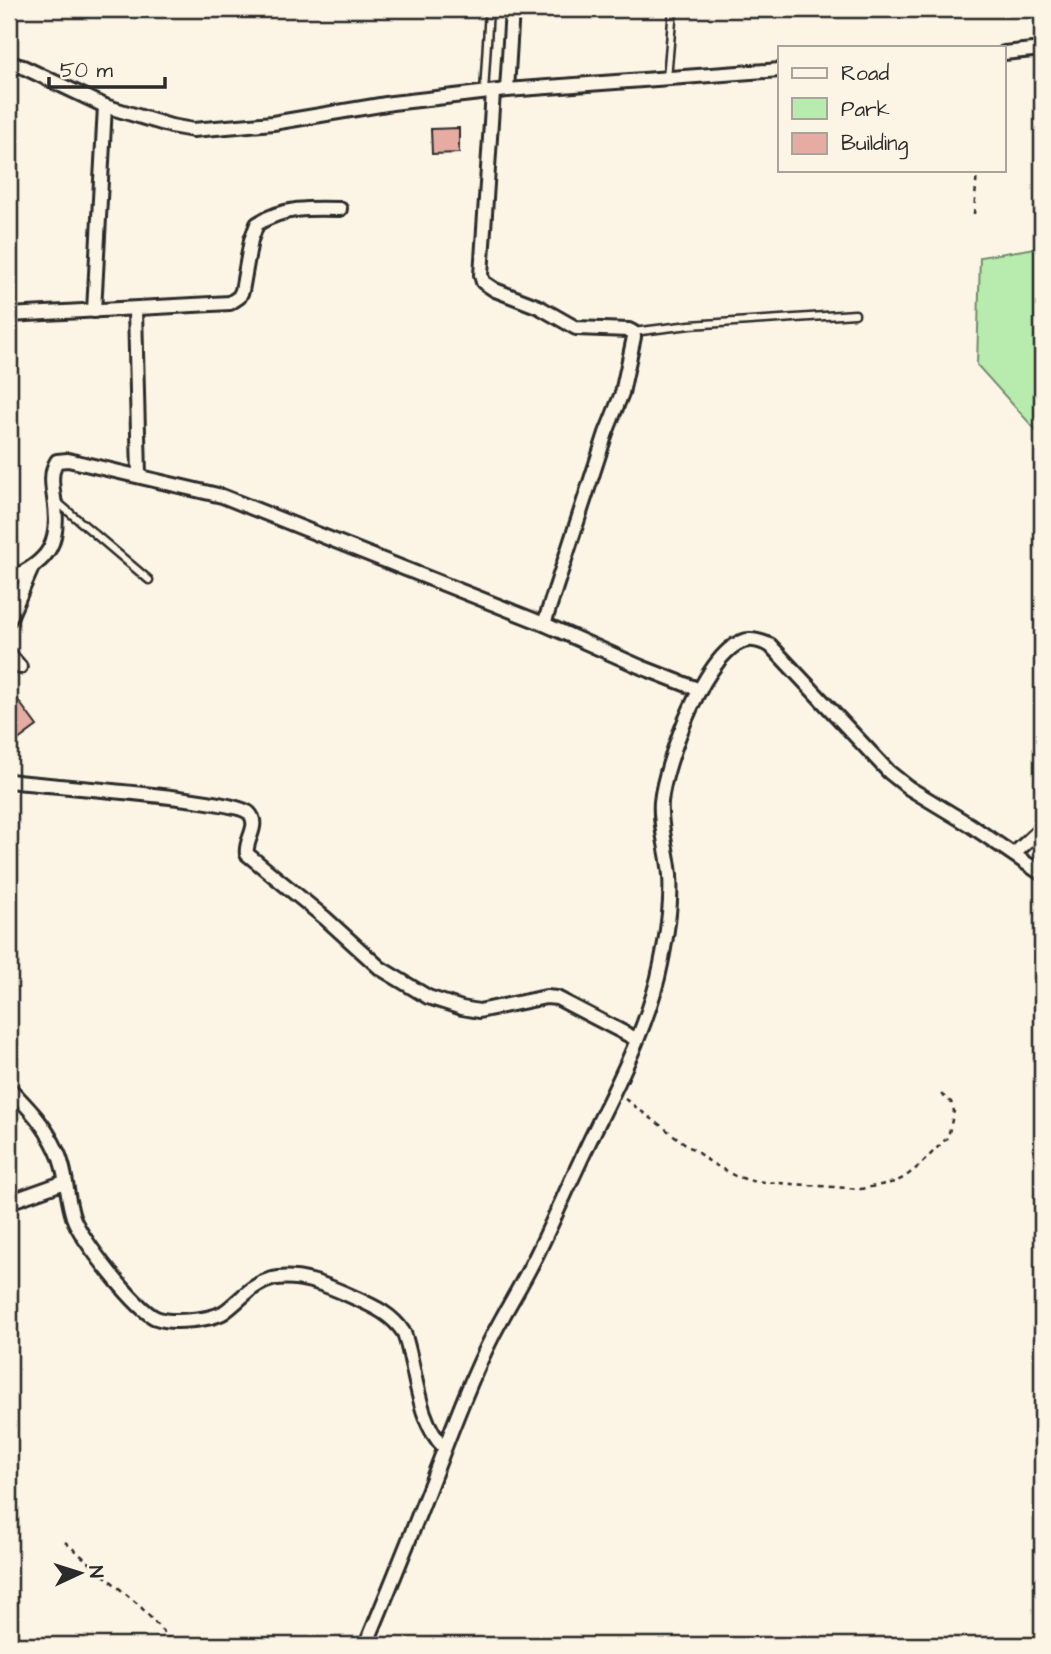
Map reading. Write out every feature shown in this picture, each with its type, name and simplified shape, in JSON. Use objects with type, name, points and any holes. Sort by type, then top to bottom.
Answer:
[{"type":"street","points":[[507,90],[512,9]]},
{"type":"street","points":[[1006,53],[1042,49]]},
{"type":"street","points":[[9,63],[23,67],[104,106],[170,127],[193,130],[273,123],[392,103],[507,90],[778,70]]},
{"type":"street","points":[[489,92],[481,275],[483,282],[495,290],[539,307],[576,328],[633,332],[622,393],[606,433],[544,624]]},
{"type":"street","points":[[94,311],[104,106]]},
{"type":"street","points":[[9,315],[235,301],[242,291],[251,240],[257,224],[296,209],[340,209]]},
{"type":"street","points":[[135,309],[139,475]]},
{"type":"street","points":[[9,579],[31,570],[41,562],[53,541],[56,517],[52,470],[57,461],[68,460],[222,496],[544,624],[699,690]]},
{"type":"street","points":[[9,620],[31,570]]},
{"type":"street","points":[[366,1645],[444,1447],[494,1334],[537,1253],[636,1040],[660,968],[667,932],[670,875],[661,805],[665,778],[699,690],[725,653],[748,640],[771,645],[889,772],[909,788],[1042,874]]},
{"type":"street","points":[[9,654],[20,667]]},
{"type":"street","points":[[9,781],[188,799],[244,810],[252,818],[253,825],[246,846],[247,854],[391,976],[428,997],[479,1011],[546,997],[557,998],[636,1040]]},
{"type":"street","points":[[1014,854],[1042,828]]},
{"type":"street","points":[[9,1088],[35,1115],[59,1154],[73,1218],[90,1250],[141,1307],[157,1319],[191,1320],[218,1314],[261,1283],[281,1278],[312,1282],[336,1289],[396,1321],[404,1333],[428,1425],[444,1447]]},
{"type":"street","points":[[9,1202],[65,1182]]},
{"type":"lane","points":[[489,9],[489,92]]},
{"type":"lane","points":[[667,78],[673,9]]},
{"type":"lane","points":[[633,332],[855,314]]},
{"type":"lane","points":[[54,500],[149,580]]},
{"type":"path","points":[[974,214],[977,172]]},
{"type":"path","points":[[614,1091],[710,1162],[735,1176],[752,1181],[861,1189],[895,1182],[905,1177],[948,1137],[954,1111],[951,1102],[938,1092]]},
{"type":"path","points":[[65,1542],[140,1606],[175,1645]]},
{"type":"green space","points":[[1042,247],[1042,437],[977,365],[980,257]]},
{"type":"building","points":[[459,128],[459,153],[432,154],[431,129]]},
{"type":"building","points":[[9,688],[37,726],[14,743],[9,735]]}]
